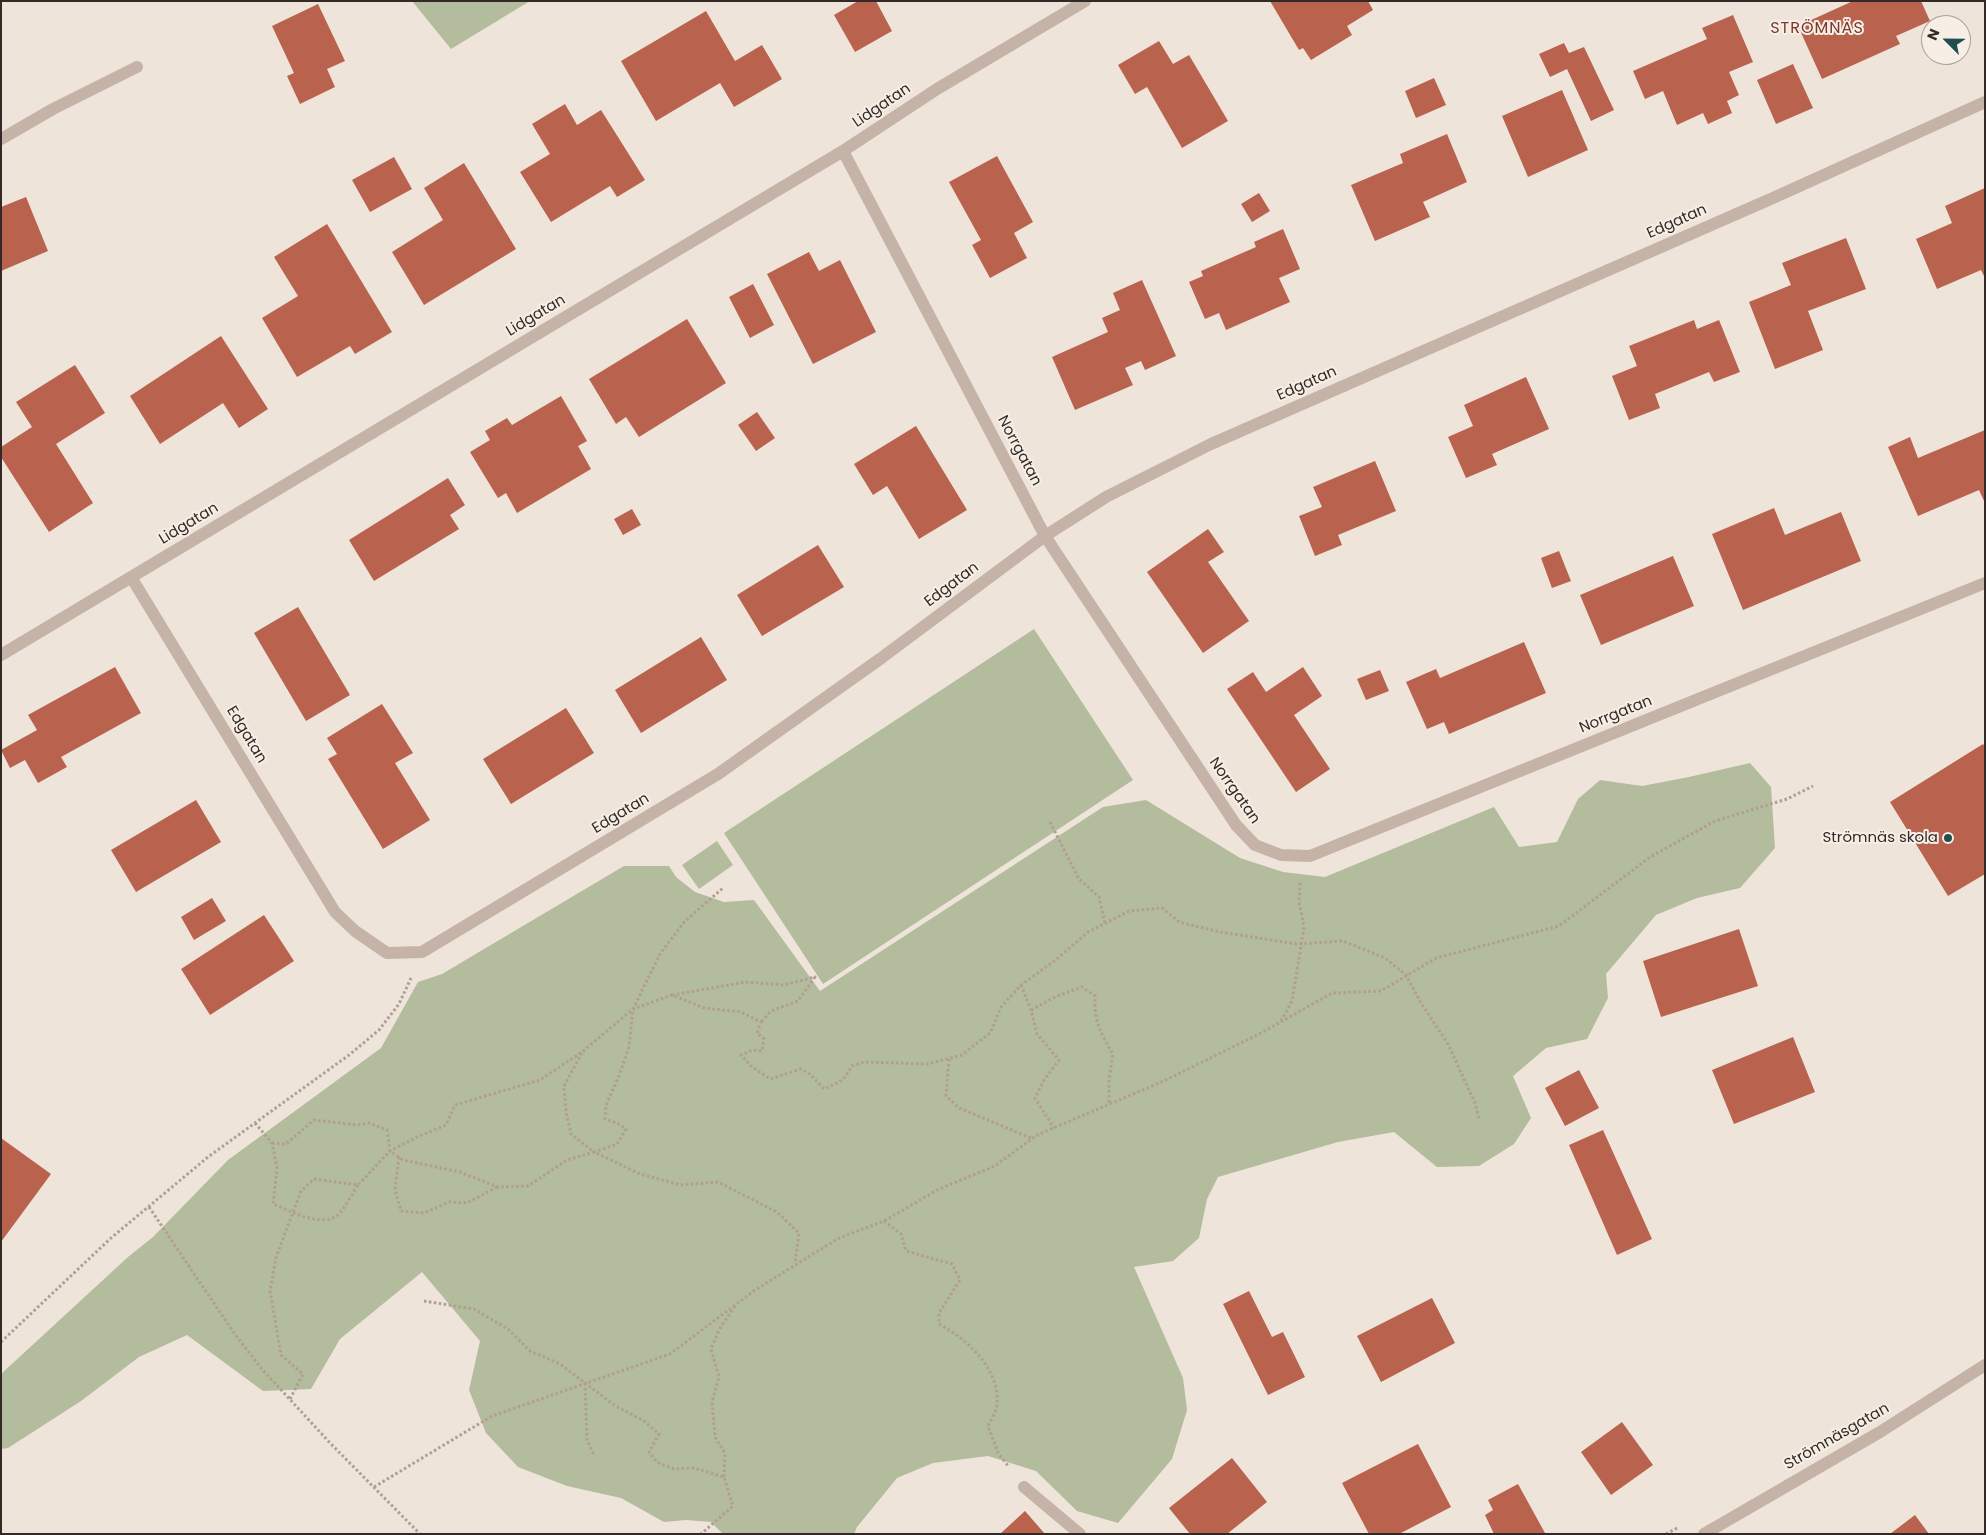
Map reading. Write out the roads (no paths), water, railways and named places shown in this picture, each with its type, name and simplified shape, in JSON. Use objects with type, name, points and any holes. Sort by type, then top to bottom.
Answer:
[{"type":"street","name":"Lidgatan","points":[[1,655],[844,152],[937,89],[1085,1]]},
{"type":"street","points":[[1,139],[53,109],[136,67]]},
{"type":"street","name":"Edgatan","points":[[131,577],[335,912],[354,931],[387,953],[422,952],[718,774],[880,659],[1045,536],[1106,497],[1211,444],[1773,198],[1985,102]]},
{"type":"street","name":"Norrgatan","points":[[844,152],[1045,536],[1236,825],[1255,845],[1281,855],[1310,856],[1985,583]]},
{"type":"street","name":"Strömnäsgatan","points":[[1704,1534],[1880,1432],[1985,1365]]},
{"type":"street","points":[[1024,1487],[1080,1534]]},
{"type":"place","name":"Strömnäs skola","points":[[1948,838]]},
{"type":"district","name":"STRÖMNÄS","points":[[1817,29]]}]
